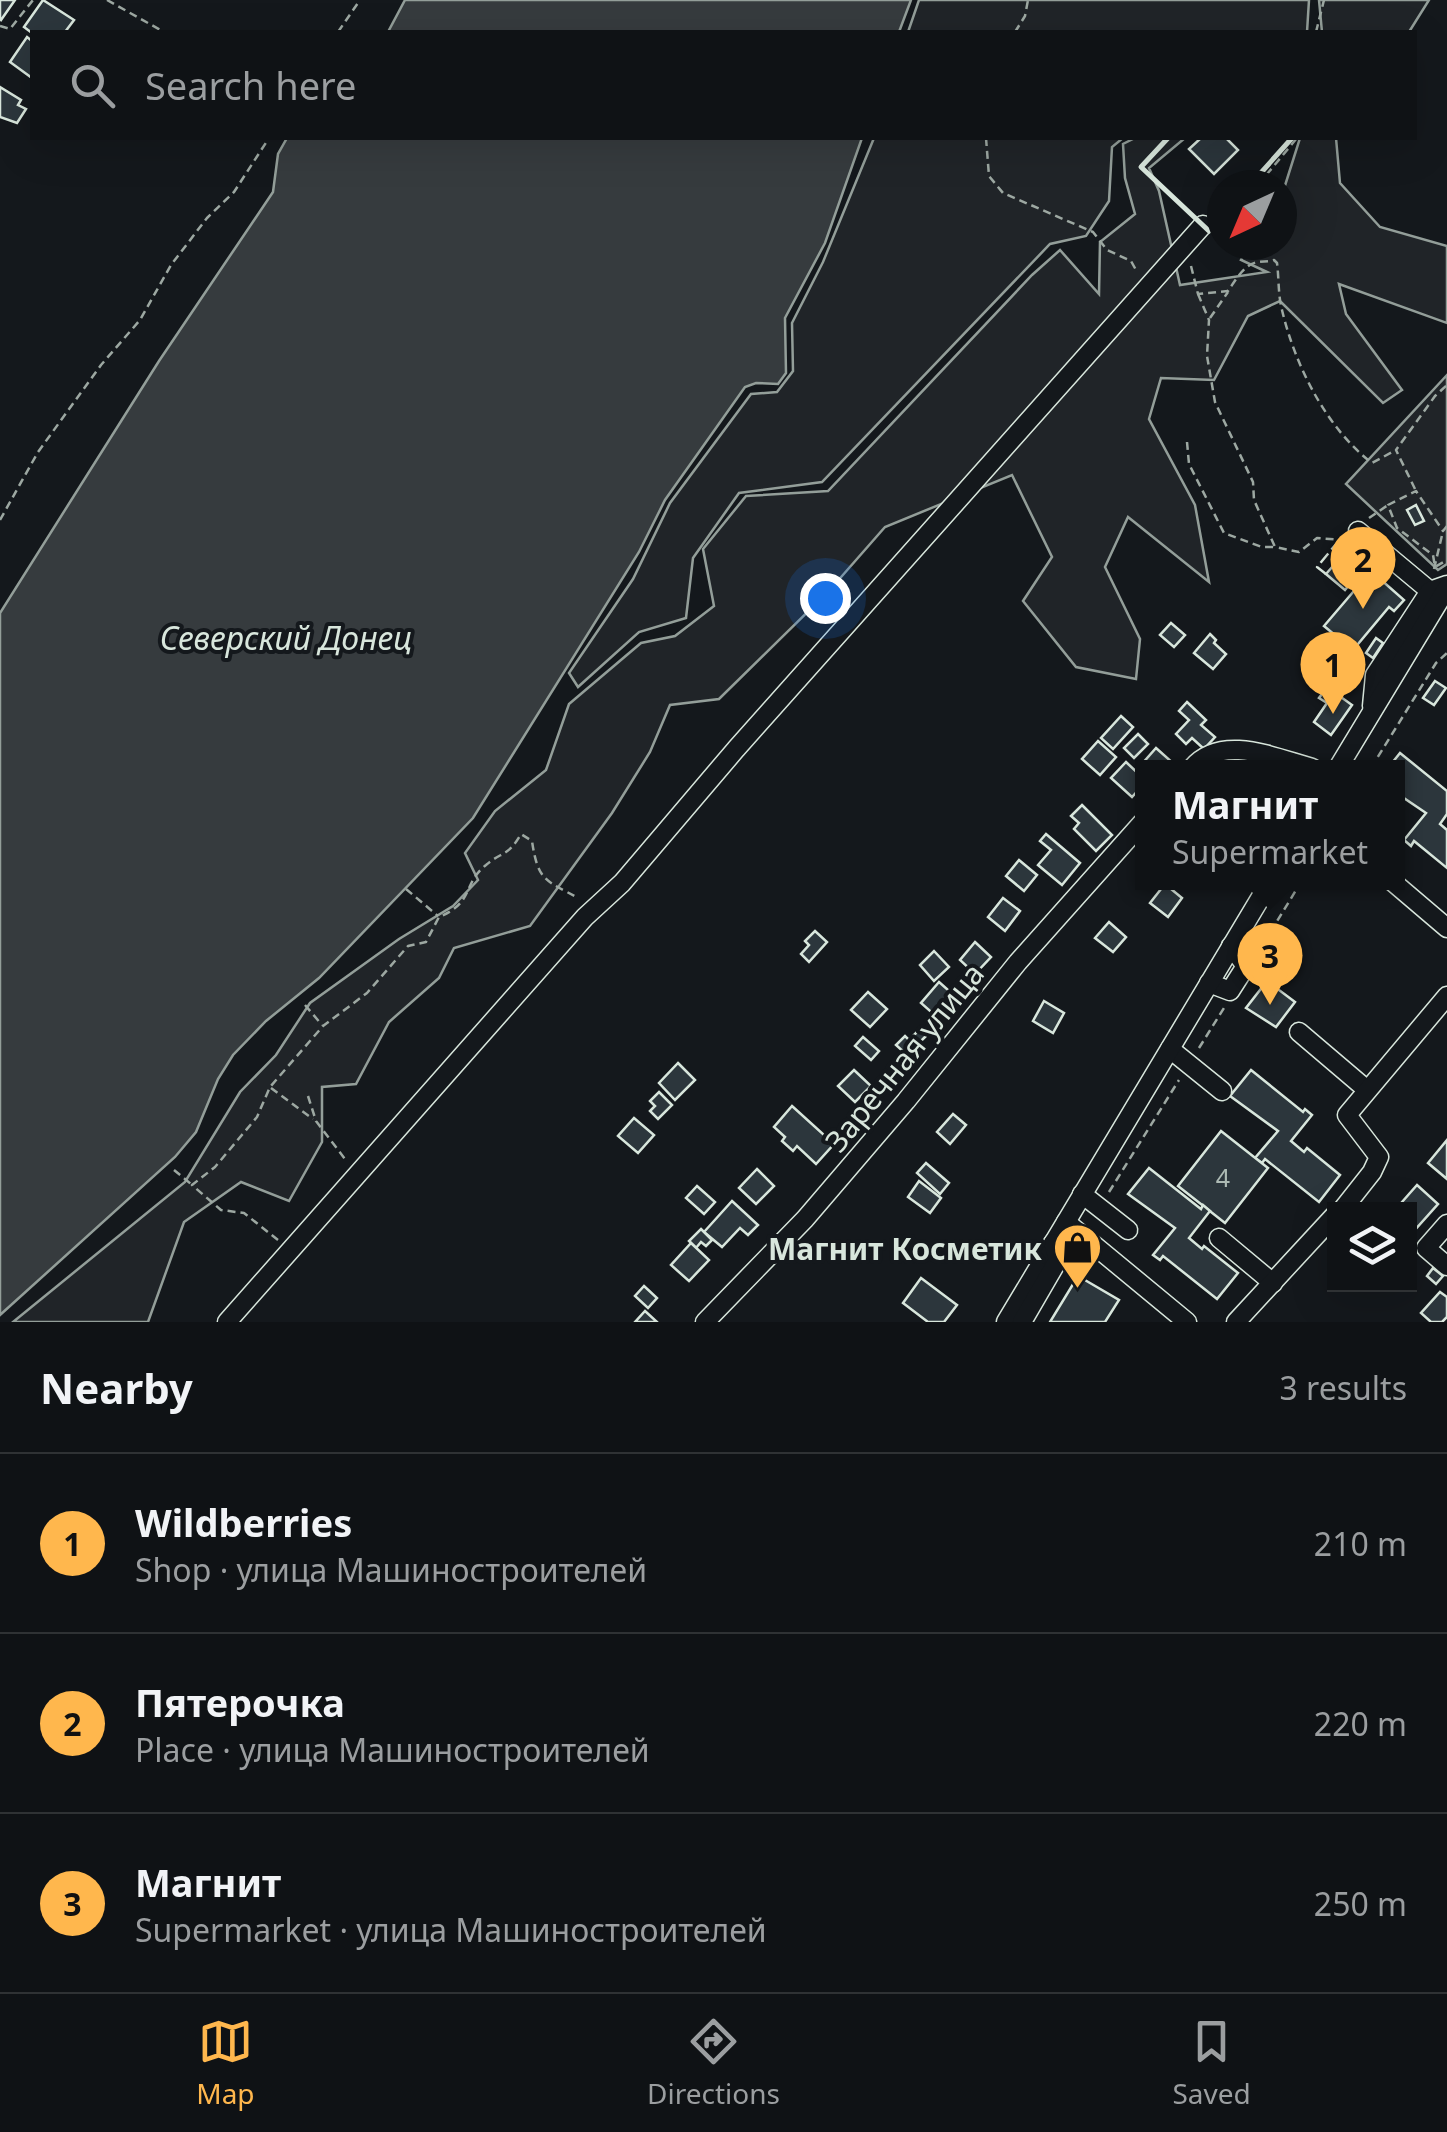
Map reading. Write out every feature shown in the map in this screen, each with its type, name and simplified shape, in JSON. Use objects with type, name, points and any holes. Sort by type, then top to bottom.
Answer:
[{"type":"street","points":[[227,1322],[594,909],[622,883],[736,749],[1203,225]]},
{"type":"street","points":[[1343,760],[1441,588],[1358,531]]},
{"type":"street","points":[[1199,760],[1235,748],[1281,760]]},
{"type":"street","name":"Заречная улица","points":[[705,1322],[806,1218],[1018,962],[1135,831]]},
{"type":"street","points":[[1006,1322],[1265,890]]},
{"type":"street","points":[[1402,890],[1447,928]]},
{"type":"street","points":[[1348,1202],[1372,1172],[1378,1157],[1347,1115],[1447,996]]},
{"type":"street","points":[[1299,1032],[1366,1089]]},
{"type":"street","points":[[1170,1049],[1222,1092]]},
{"type":"street","points":[[1082,1194],[1128,1230]]},
{"type":"street","points":[[1066,1222],[1187,1322]]},
{"type":"street","points":[[1236,1322],[1327,1224]]},
{"type":"street","points":[[1447,1224],[1426,1248],[1447,1266]]},
{"type":"street","points":[[1218,1238],[1273,1283]]},
{"type":"street","points":[[1022,1322],[1058,1260],[1053,1243]]},
{"type":"path","points":[[0,26],[10,30],[32,0]]},
{"type":"path","points":[[107,0],[160,30]]},
{"type":"path","points":[[339,30],[360,0]]},
{"type":"path","points":[[1015,30],[1025,16],[1028,0]]},
{"type":"path","points":[[1316,30],[1324,0]]},
{"type":"path","points":[[0,520],[38,452],[140,320],[171,265],[207,218],[234,192],[268,140]]},
{"type":"path","points":[[986,140],[989,176],[1003,193],[1093,232],[1107,250],[1131,260],[1147,290]]},
{"type":"path","points":[[1270,170],[1295,140]]},
{"type":"path","points":[[1183,251],[1209,320],[1207,356],[1215,402],[1253,482],[1254,500],[1275,547]]},
{"type":"path","points":[[1209,320],[1248,266],[1274,260],[1281,307],[1297,357],[1320,403],[1354,450],[1372,463],[1396,450],[1447,385]]},
{"type":"path","points":[[1198,294],[1228,291]]},
{"type":"path","points":[[1187,442],[1189,464],[1224,533],[1262,547],[1300,552],[1325,536],[1350,541],[1388,504],[1416,490]]},
{"type":"path","points":[[1396,450],[1443,531],[1447,526]]},
{"type":"path","points":[[1388,504],[1397,528],[1433,556],[1435,567],[1447,560]]},
{"type":"path","points":[[1377,760],[1436,663],[1447,653]]},
{"type":"path","points":[[192,1185],[215,1166],[257,1116],[270,1088],[323,1026],[367,992],[408,946],[426,942],[439,916],[458,909],[486,864],[507,854],[521,834],[532,841],[540,872],[560,892],[573,894],[594,909]]},
{"type":"path","points":[[406,889],[439,916]]},
{"type":"path","points":[[306,1004],[323,1026]]},
{"type":"path","points":[[270,1088],[316,1121],[358,1176]]},
{"type":"path","points":[[308,1096],[316,1121]]},
{"type":"path","points":[[174,1170],[222,1210],[244,1213],[289,1252]]},
{"type":"shaded area","points":[[919,0],[1309,0],[1307,30],[909,30]]},
{"type":"shaded area","points":[[1319,0],[1429,0],[1410,30],[1322,30]]},
{"type":"shaded area","points":[[873,140],[1121,140],[1112,147],[1109,201],[1086,236],[1050,244],[822,482],[739,493],[693,558],[686,618],[639,632],[578,687],[569,673],[633,579],[670,503],[751,394],[777,392],[793,371],[792,323],[823,262]]},
{"type":"shaded area","points":[[1131,140],[1183,140],[1149,168],[1159,191],[1180,285],[1267,272],[1241,260],[1297,260],[1297,170],[1290,170],[1299,140],[1336,140],[1340,183],[1380,227],[1447,246],[1447,323],[1339,284],[1346,314],[1402,390],[1383,403],[1280,301],[1248,316],[1214,380],[1161,378],[1149,419],[1195,505],[1209,582],[1128,517],[1105,567],[1140,639],[1136,679],[1076,667],[1023,601],[1052,557],[1012,475],[885,527],[828,592],[719,699],[670,705],[650,752],[612,813],[530,926],[454,948],[439,978],[389,1022],[356,1084],[322,1087],[322,1142],[289,1201],[241,1182],[184,1222],[148,1322],[13,1322],[185,1182],[240,1092],[276,1055],[310,1003],[399,939],[453,906],[478,880],[465,853],[495,811],[546,770],[569,704],[641,643],[675,636],[714,606],[703,549],[746,496],[828,491],[1060,250],[1099,294],[1100,242],[1135,214],[1125,178],[1123,144]]},
{"type":"shaded area","points":[[1447,375],[1447,564],[1438,570],[1346,484]]},
{"type":"water","points":[[405,0],[911,0],[900,30],[389,30]]},
{"type":"water","name":"Северский Донец","points":[[286,140],[861,140],[825,243],[785,318],[786,373],[778,384],[745,387],[665,500],[639,552],[473,818],[319,978],[266,1021],[233,1055],[218,1079],[196,1132],[175,1157],[0,1315],[0,613],[159,361],[273,192],[278,154]]},
{"type":"building","points":[[0,0],[15,0],[1,20],[0,19]]},
{"type":"building","points":[[43,0],[74,20],[66,30],[30,32],[24,27]]},
{"type":"building","points":[[27,37],[30,77],[10,62]]},
{"type":"building","points":[[0,87],[21,100],[18,105],[26,109],[17,123],[0,117]]},
{"type":"building","points":[[1199,140],[1228,140],[1238,150],[1218,170],[1210,170],[1189,149]]},
{"type":"building","points":[[1416,505],[1424,521],[1415,525],[1407,510]]},
{"type":"building","points":[[1347,550],[1365,566],[1345,590],[1326,574]]},
{"type":"building","points":[[1371,571],[1404,600],[1394,611],[1389,607],[1353,650],[1324,626]]},
{"type":"building","points":[[1171,623],[1185,635],[1174,647],[1160,635]]},
{"type":"building","points":[[1210,634],[1226,654],[1213,669],[1194,653]]},
{"type":"building","points":[[1376,638],[1383,643],[1373,658],[1366,653]]},
{"type":"building","points":[[1435,681],[1446,688],[1434,705],[1423,698]]},
{"type":"building","points":[[1327,687],[1352,705],[1331,735],[1314,722],[1327,703],[1319,698]]},
{"type":"building","points":[[1187,702],[1206,720],[1201,725],[1215,737],[1204,749],[1192,738],[1186,744],[1176,734],[1189,720],[1179,711]]},
{"type":"building","points":[[1121,716],[1133,727],[1113,749],[1101,738]]},
{"type":"building","points":[[1138,734],[1148,744],[1134,758],[1124,748]]},
{"type":"building","points":[[1098,741],[1116,757],[1100,775],[1082,759]]},
{"type":"building","points":[[1156,748],[1170,760],[1145,760]]},
{"type":"building","points":[[1400,753],[1447,791],[1447,814],[1440,824],[1447,830],[1447,868],[1414,841],[1411,846],[1405,841],[1426,813],[1405,799],[1405,760],[1394,760]]},
{"type":"building","points":[[1126,762],[1135,770],[1135,794],[1132,797],[1111,778]]},
{"type":"building","points":[[1082,805],[1112,835],[1096,851],[1074,829],[1079,823],[1071,816]]},
{"type":"building","points":[[1046,834],[1080,863],[1062,885],[1038,865],[1051,850],[1040,841]]},
{"type":"building","points":[[1019,860],[1037,875],[1024,891],[1006,876]]},
{"type":"building","points":[[1160,890],[1172,890],[1182,898],[1168,917],[1150,903]]},
{"type":"building","points":[[1003,898],[1020,911],[1005,931],[988,917]]},
{"type":"building","points":[[1109,922],[1126,937],[1113,952],[1095,938]]},
{"type":"building","points":[[815,931],[827,942],[809,962],[801,954],[809,945],[805,941]]},
{"type":"building","points":[[975,942],[991,957],[975,974],[960,960]]},
{"type":"building","points":[[934,951],[949,967],[934,981],[920,965]]},
{"type":"building","points":[[1267,981],[1295,1002],[1276,1027],[1246,1008]]},
{"type":"building","points":[[939,982],[956,997],[938,1018],[921,1003]]},
{"type":"building","points":[[868,992],[887,1009],[870,1027],[851,1010]]},
{"type":"building","points":[[1044,1001],[1064,1013],[1053,1033],[1033,1021]]},
{"type":"building","points":[[920,1029],[927,1035],[907,1055],[896,1045],[905,1036],[909,1040]]},
{"type":"building","points":[[863,1037],[879,1051],[871,1060],[855,1046]]},
{"type":"building","points":[[678,1063],[695,1080],[675,1100],[659,1083]]},
{"type":"building","points":[[854,1070],[871,1086],[855,1102],[838,1086]]},
{"type":"building","points":[[1251,1070],[1312,1115],[1291,1141],[1304,1152],[1307,1148],[1340,1175],[1319,1202],[1265,1159],[1262,1163],[1255,1158],[1278,1131],[1230,1096]]},
{"type":"building","points":[[659,1092],[672,1105],[658,1119],[650,1111],[655,1106],[650,1101]]},
{"type":"building","points":[[792,1106],[834,1144],[816,1164],[797,1146],[793,1151],[774,1127]]},
{"type":"building","points":[[953,1114],[966,1125],[950,1144],[937,1132]]},
{"type":"building","points":[[634,1118],[654,1135],[638,1153],[618,1136]]},
{"type":"building","points":[[1221,1131],[1268,1168],[1225,1223],[1178,1186]]},
{"type":"building","points":[[1447,1140],[1447,1179],[1428,1163]]},
{"type":"building","points":[[926,1163],[949,1183],[940,1194],[917,1173]]},
{"type":"building","points":[[1149,1168],[1201,1209],[1203,1205],[1210,1211],[1189,1238],[1238,1273],[1217,1299],[1163,1256],[1160,1260],[1153,1255],[1175,1228],[1128,1194]]},
{"type":"building","points":[[757,1169],[774,1186],[756,1204],[739,1188]]},
{"type":"building","points":[[919,1181],[941,1198],[930,1213],[908,1197]]},
{"type":"building","points":[[1417,1185],[1438,1204],[1417,1228],[1417,1202],[1402,1202]]},
{"type":"building","points":[[697,1186],[715,1202],[704,1214],[686,1198]]},
{"type":"building","points":[[732,1201],[758,1225],[748,1235],[740,1228],[722,1247],[704,1232]]},
{"type":"building","points":[[701,1229],[712,1240],[706,1246],[701,1242],[696,1248],[689,1241]]},
{"type":"building","points":[[691,1243],[709,1260],[689,1281],[671,1265]]},
{"type":"building","points":[[1433,1268],[1443,1276],[1436,1284],[1427,1276]]},
{"type":"building","points":[[1078,1276],[1119,1300],[1105,1322],[1050,1322]]},
{"type":"building","points":[[921,1278],[957,1305],[944,1322],[928,1322],[903,1303]]},
{"type":"building","points":[[644,1286],[657,1298],[648,1308],[635,1296]]},
{"type":"building","points":[[1440,1292],[1447,1297],[1447,1317],[1442,1322],[1431,1322],[1421,1313]]},
{"type":"building","points":[[645,1311],[657,1322],[635,1322]]},
{"type":"fence","points":[[1326,574],[1317,567],[1337,543],[1347,550]]},
{"type":"wall","points":[[1166,140],[1141,167],[1207,229]]},
{"type":"wall","points":[[1263,170],[1290,140]]},
{"type":"place","name":"Пятерочка","points":[[1363,609]]},
{"type":"place","name":"Wildberries","points":[[1333,714]]},
{"type":"place","name":"Магнит","points":[[1270,1005]]},
{"type":"place","name":"Магнит Косметик","points":[[1077,1290]]}]
